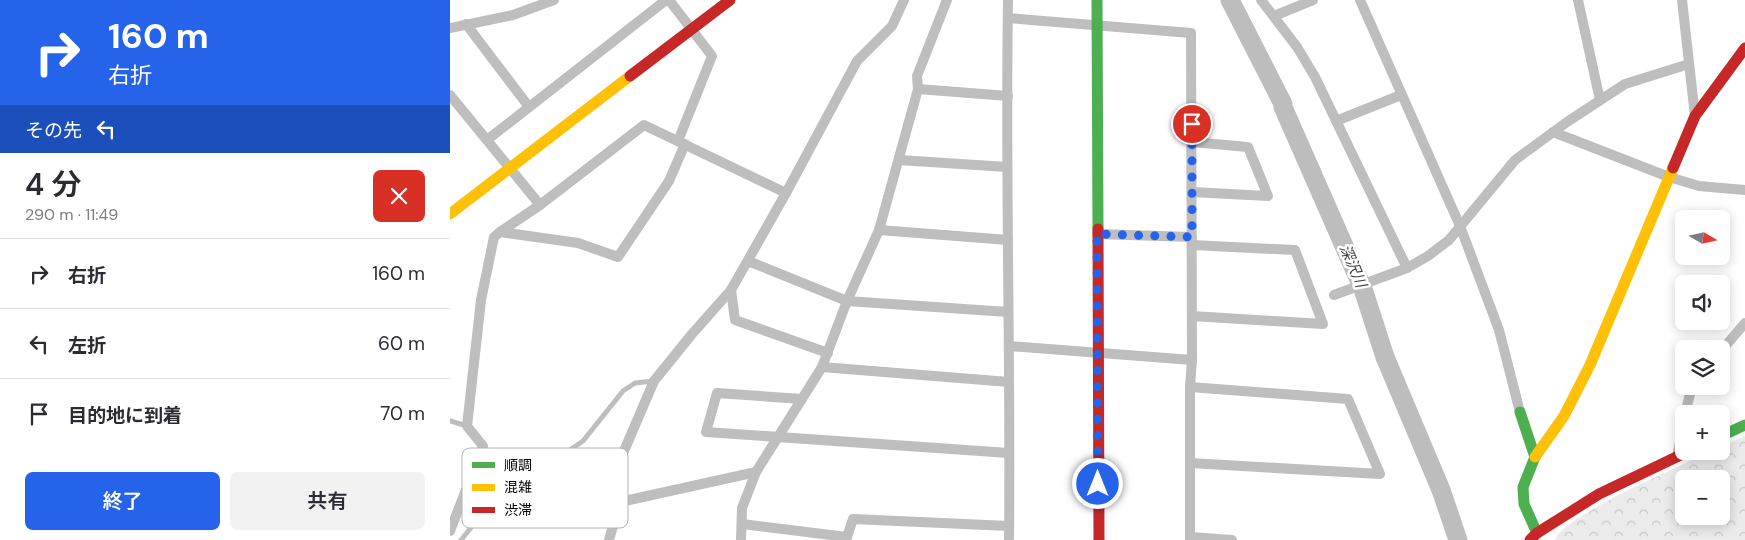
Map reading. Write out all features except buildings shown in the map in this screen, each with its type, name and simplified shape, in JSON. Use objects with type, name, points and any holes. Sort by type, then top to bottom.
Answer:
[{"type":"street","points":[[450,28],[513,15],[554,0]]},
{"type":"street","points":[[487,140],[668,0],[712,56],[669,181],[618,256],[578,244],[500,232]]},
{"type":"street","points":[[450,214],[730,0]]},
{"type":"street","points":[[625,448],[654,381],[731,290],[857,61],[892,26],[904,0]]},
{"type":"street","points":[[741,540],[742,508],[756,472],[822,368],[847,301],[879,230],[918,89],[917,76],[947,0]]},
{"type":"street","points":[[1008,0],[1009,540]]},
{"type":"street","points":[[1097,0],[1099,540]]},
{"type":"street","points":[[1261,0],[1302,54],[1315,77],[1407,268]]},
{"type":"street","points":[[1274,16],[1314,0]]},
{"type":"street","points":[[1360,0],[1460,226],[1499,330],[1520,412],[1535,457]]},
{"type":"street","points":[[1578,0],[1600,100]]},
{"type":"street","points":[[1682,0],[1695,116]]},
{"type":"street","points":[[1008,18],[1191,33],[1192,360],[1190,387],[1190,538],[1232,540]]},
{"type":"street","points":[[466,24],[529,107]]},
{"type":"street","points":[[1675,458],[1599,494],[1536,538],[1523,501],[1528,471],[1535,457],[1564,416],[1590,365],[1695,116],[1745,48]]},
{"type":"street","points":[[1334,295],[1407,268],[1428,256],[1449,240],[1515,160],[1553,132],[1625,84],[1689,64]]},
{"type":"street","points":[[918,89],[1008,96]]},
{"type":"street","points":[[1336,121],[1401,94]]},
{"type":"street","points":[[450,95],[540,205]]},
{"type":"street","points":[[482,448],[483,446],[467,426],[481,300],[494,237],[540,205],[644,125],[786,193]]},
{"type":"street","points":[[1553,132],[1669,177],[1699,186],[1745,190]]},
{"type":"street","points":[[1192,142],[1248,147],[1268,196],[1192,192]]},
{"type":"street","points":[[899,160],[1007,167]]},
{"type":"street","points":[[879,230],[1008,240]]},
{"type":"street","points":[[1097,234],[1295,250],[1323,324],[1192,316]]},
{"type":"street","points":[[748,261],[847,301],[1008,312]]},
{"type":"street","points":[[731,290],[735,320],[828,353]]},
{"type":"street","points":[[1730,340],[1745,323]]},
{"type":"street","points":[[1009,346],[1192,360]]},
{"type":"street","points":[[822,368],[1009,382]]},
{"type":"street","points":[[1190,387],[1348,400],[1380,474],[1190,463]]},
{"type":"street","points":[[802,399],[717,393],[706,432],[1009,453]]},
{"type":"street","points":[[1730,432],[1745,425]]},
{"type":"street","points":[[628,500],[756,472]]},
{"type":"street","points":[[450,530],[462,499]]},
{"type":"street","points":[[742,524],[847,538],[853,519],[1009,526]]},
{"type":"lane","points":[[573,448],[583,441],[623,391],[635,383],[654,381]]},
{"type":"lane","points":[[450,421],[467,426]]},
{"type":"lane","points":[[461,540],[471,528]]},
{"type":"green space","points":[[1745,436],[1745,540],[1555,540],[1563,530],[1579,518],[1626,491],[1693,460],[1730,460],[1730,443]]},
{"type":"waterway","name":"深沢川","points":[[1230,0],[1283,104],[1363,289],[1385,357],[1441,490],[1458,540]]},
{"type":"traffic: fast","points":[[1097,0],[1098,229]]},
{"type":"traffic: fast","points":[[1520,412],[1535,457],[1523,487],[1524,504],[1537,533]]},
{"type":"traffic: fast","points":[[1730,432],[1745,425]]},
{"type":"traffic: slow","points":[[450,214],[630,76]]},
{"type":"traffic: slow","points":[[1535,457],[1564,416],[1590,365],[1673,168]]},
{"type":"traffic: jam","points":[[630,76],[730,0]]},
{"type":"traffic: jam","points":[[1673,168],[1695,116],[1745,48]]},
{"type":"traffic: jam","points":[[1098,229],[1099,540]]},
{"type":"traffic: jam","points":[[1530,540],[1537,533],[1599,494],[1675,458]]},
{"type":"route","points":[[1098,484],[1097,234],[1192,237],[1192,124]]}]
